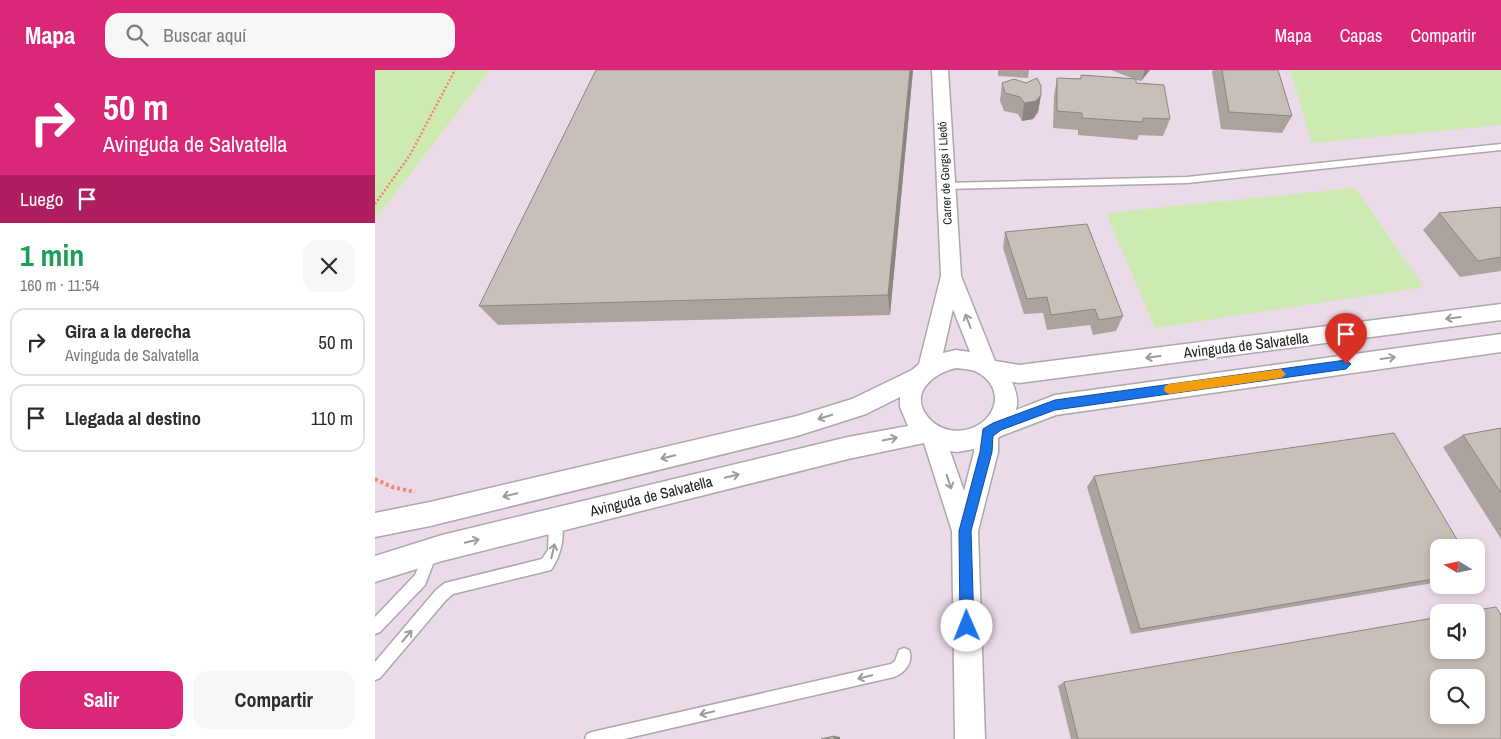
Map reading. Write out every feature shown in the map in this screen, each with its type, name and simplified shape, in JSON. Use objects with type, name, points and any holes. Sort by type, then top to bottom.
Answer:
[{"type":"street","name":"Carrer de Gorgs i Lledó","points":[[940,70],[951,276],[987,368]]},
{"type":"street","name":"Carrer de Gorgs i Lledó","points":[[924,373],[951,276]]},
{"type":"street","name":"Avinguda de Salvatella","points":[[987,368],[1019,374],[1501,312]]},
{"type":"street","points":[[924,373],[911,392],[911,409],[918,423],[931,434],[949,441],[964,442],[979,438],[992,430],[1055,405],[1501,343]]},
{"type":"street","points":[[375,525],[430,514],[797,426],[858,407],[924,373],[939,362],[956,359],[976,362],[987,368],[1002,382],[1006,396],[1004,415],[992,430],[965,531],[969,739]]},
{"type":"street","name":"Avinguda de Salvatella","points":[[375,569],[432,551],[848,448],[931,434]]},
{"type":"street","points":[[931,434],[965,531]]},
{"type":"lane","points":[[945,186],[1187,180],[1501,146]]},
{"type":"lane","points":[[375,673],[441,595],[450,588],[546,565],[553,558],[555,549],[555,520]]},
{"type":"lane","points":[[375,627],[420,580],[432,551]]},
{"type":"lane","points":[[592,739],[894,670],[901,665],[904,655]]},
{"type":"path","points":[[375,204],[410,155],[455,70]]},
{"type":"shaded area","points":[[490,70],[1501,70],[1501,739],[375,739],[375,220]]},
{"type":"green space","points":[[375,70],[490,70],[375,220]]},
{"type":"green space","points":[[1290,70],[1501,70],[1501,125],[1312,143]]},
{"type":"green space","points":[[1355,188],[1424,287],[1155,328],[1106,213]]},
{"type":"building","points":[[596,70],[910,70],[888,295],[479,306]]},
{"type":"building","points":[[1222,70],[1278,70],[1292,116],[1229,112]]},
{"type":"building","points":[[1081,75],[1136,79],[1136,83],[1164,85],[1170,119],[1143,118],[1143,122],[1082,118],[1082,113],[1057,111],[1057,78],[1081,79]]},
{"type":"building","points":[[1037,78],[1041,86],[1041,95],[1036,101],[1024,103],[1020,97],[1005,93],[1002,83],[1014,79],[1026,83]]},
{"type":"building","points":[[1501,207],[1501,257],[1478,261],[1439,213]]},
{"type":"building","points":[[1087,224],[1123,316],[1099,320],[1095,309],[1051,315],[1047,297],[1027,299],[1005,232]]},
{"type":"building","points":[[1501,428],[1501,493],[1463,435]]},
{"type":"building","points":[[1394,433],[1457,539],[1430,539],[1430,580],[1140,629],[1094,476]]},
{"type":"building","points":[[1496,607],[1501,615],[1501,739],[1078,739],[1064,682],[1430,619],[1430,659],[1485,659],[1485,609]]},
{"type":"building","points":[[834,736],[834,739],[821,739]]},
{"type":"slow traffic","points":[[1169,389],[1281,374]]},
{"type":"route","points":[[967,626],[965,531],[986,452],[987,433],[997,427],[1055,405],[1346,364]]}]
